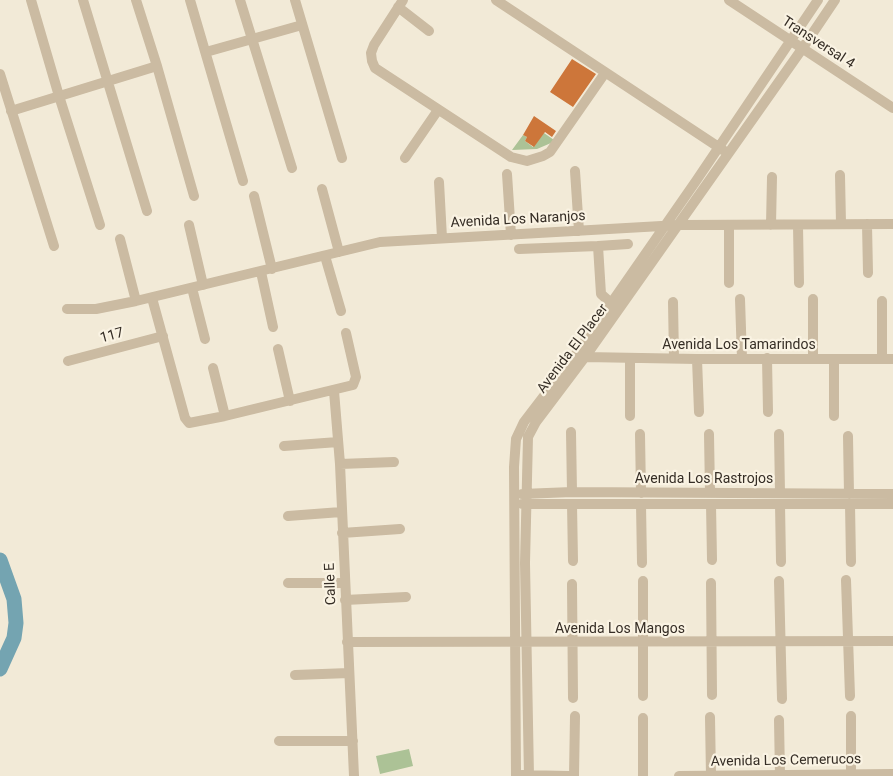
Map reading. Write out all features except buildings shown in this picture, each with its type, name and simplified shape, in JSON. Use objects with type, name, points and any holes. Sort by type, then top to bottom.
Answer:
[{"type":"street","points":[[31,0],[100,225]]},
{"type":"street","points":[[83,0],[109,81],[146,211]]},
{"type":"street","points":[[136,0],[194,196]]},
{"type":"street","points":[[190,0],[243,181]]},
{"type":"street","points":[[240,0],[292,168]]},
{"type":"street","points":[[295,0],[342,158]]},
{"type":"street","points":[[496,0],[728,154]]},
{"type":"street","name":"Transversal 4","points":[[729,0],[893,108]]},
{"type":"street","name":"Avenida El Placer","points":[[516,776],[516,499],[514,467],[516,439],[524,422],[573,358],[665,226],[818,0]]},
{"type":"street","name":"Avenida El Placer","points":[[529,775],[525,563],[528,437],[536,422],[679,225],[834,0]]},
{"type":"street","points":[[429,31],[400,4],[374,45],[371,53],[375,68],[511,157],[521,160],[534,159],[550,152],[605,72]]},
{"type":"street","points":[[206,52],[302,25]]},
{"type":"street","points":[[11,111],[157,66]]},
{"type":"street","points":[[0,74],[54,246]]},
{"type":"street","points":[[405,158],[438,110]]},
{"type":"street","points":[[575,170],[579,231]]},
{"type":"street","points":[[507,174],[511,234]]},
{"type":"street","points":[[840,175],[841,224]]},
{"type":"street","points":[[771,225],[772,177]]},
{"type":"street","points":[[439,182],[442,238]]},
{"type":"street","points":[[322,189],[339,252]]},
{"type":"street","points":[[254,196],[272,269]]},
{"type":"street","points":[[867,224],[868,273]]},
{"type":"street","name":"Avenida Los Naranjos","points":[[67,309],[92,309],[152,298],[380,242],[679,225],[893,224]]},
{"type":"street","points":[[189,225],[203,285]]},
{"type":"street","points":[[729,225],[729,283]]},
{"type":"street","points":[[798,225],[799,283]]},
{"type":"street","points":[[120,239],[136,301]]},
{"type":"street","points":[[519,249],[628,244]]},
{"type":"street","points":[[598,246],[601,294],[611,303]]},
{"type":"street","points":[[325,256],[341,311]]},
{"type":"street","points":[[261,272],[274,327]]},
{"type":"street","points":[[192,288],[205,339]]},
{"type":"street","points":[[152,298],[186,421],[193,423],[354,385],[356,377],[346,333]]},
{"type":"street","points":[[740,299],[742,358]]},
{"type":"street","points":[[812,299],[813,359]]},
{"type":"street","points":[[882,301],[882,359]]},
{"type":"street","points":[[673,302],[674,358]]},
{"type":"street","name":"117","points":[[68,361],[163,336]]},
{"type":"street","points":[[278,349],[290,401]]},
{"type":"street","name":"Avenida Los Tamarindos","points":[[585,357],[630,359],[893,359]]},
{"type":"street","points":[[767,358],[768,412]]},
{"type":"street","points":[[630,359],[630,416]]},
{"type":"street","points":[[697,359],[699,412]]},
{"type":"street","points":[[834,359],[834,416]]},
{"type":"street","points":[[213,368],[225,416]]},
{"type":"street","name":"Calle E","points":[[334,391],[340,464],[354,776]]},
{"type":"street","points":[[571,432],[572,492]]},
{"type":"street","points":[[640,434],[641,493]]},
{"type":"street","points":[[709,434],[712,560]]},
{"type":"street","points":[[779,434],[781,562]]},
{"type":"street","points":[[848,436],[851,562]]},
{"type":"street","points":[[284,446],[338,442]]},
{"type":"street","points":[[340,464],[394,462]]},
{"type":"street","name":"Avenida Los Rastrojos","points":[[527,499],[572,492],[641,493],[711,499]]},
{"type":"street","name":"Avenida Los Rastrojos","points":[[850,499],[893,494]]},
{"type":"street","name":"Avenida Los Rastrojos","points":[[516,499],[572,504],[641,504],[711,499],[780,498],[850,499],[893,504]]},
{"type":"street","points":[[572,504],[573,561]]},
{"type":"street","points":[[641,504],[642,563]]},
{"type":"street","points":[[288,516],[341,512]]},
{"type":"street","points":[[342,533],[400,530]]},
{"type":"street","points":[[846,580],[850,696]]},
{"type":"street","points":[[643,581],[643,696]]},
{"type":"street","points":[[779,581],[782,699]]},
{"type":"street","points":[[288,583],[345,583]]},
{"type":"street","points":[[711,583],[712,695]]},
{"type":"street","points":[[572,584],[573,698]]},
{"type":"street","points":[[345,600],[406,597]]},
{"type":"street","name":"Avenida Los Mangos","points":[[347,642],[893,641]]},
{"type":"street","points":[[295,675],[349,673]]},
{"type":"street","points":[[574,776],[575,716]]},
{"type":"street","points":[[850,775],[851,716]]},
{"type":"street","points":[[710,717],[711,776]]},
{"type":"street","points":[[643,776],[644,718]]},
{"type":"street","points":[[779,720],[780,775]]},
{"type":"street","points":[[280,741],[353,742]]},
{"type":"street","name":"Avenida Los Cemerucos","points":[[679,776],[893,774]]},
{"type":"street","points":[[516,776],[569,776]]},
{"type":"green space","points":[[544,133],[554,140],[551,143],[537,149],[512,150],[523,135],[527,137],[525,141],[533,147]]},
{"type":"green space","points":[[409,749],[413,766],[380,774],[376,756]]},
{"type":"waterway","points":[[0,560],[14,599],[16,623],[14,638],[0,669]]}]
